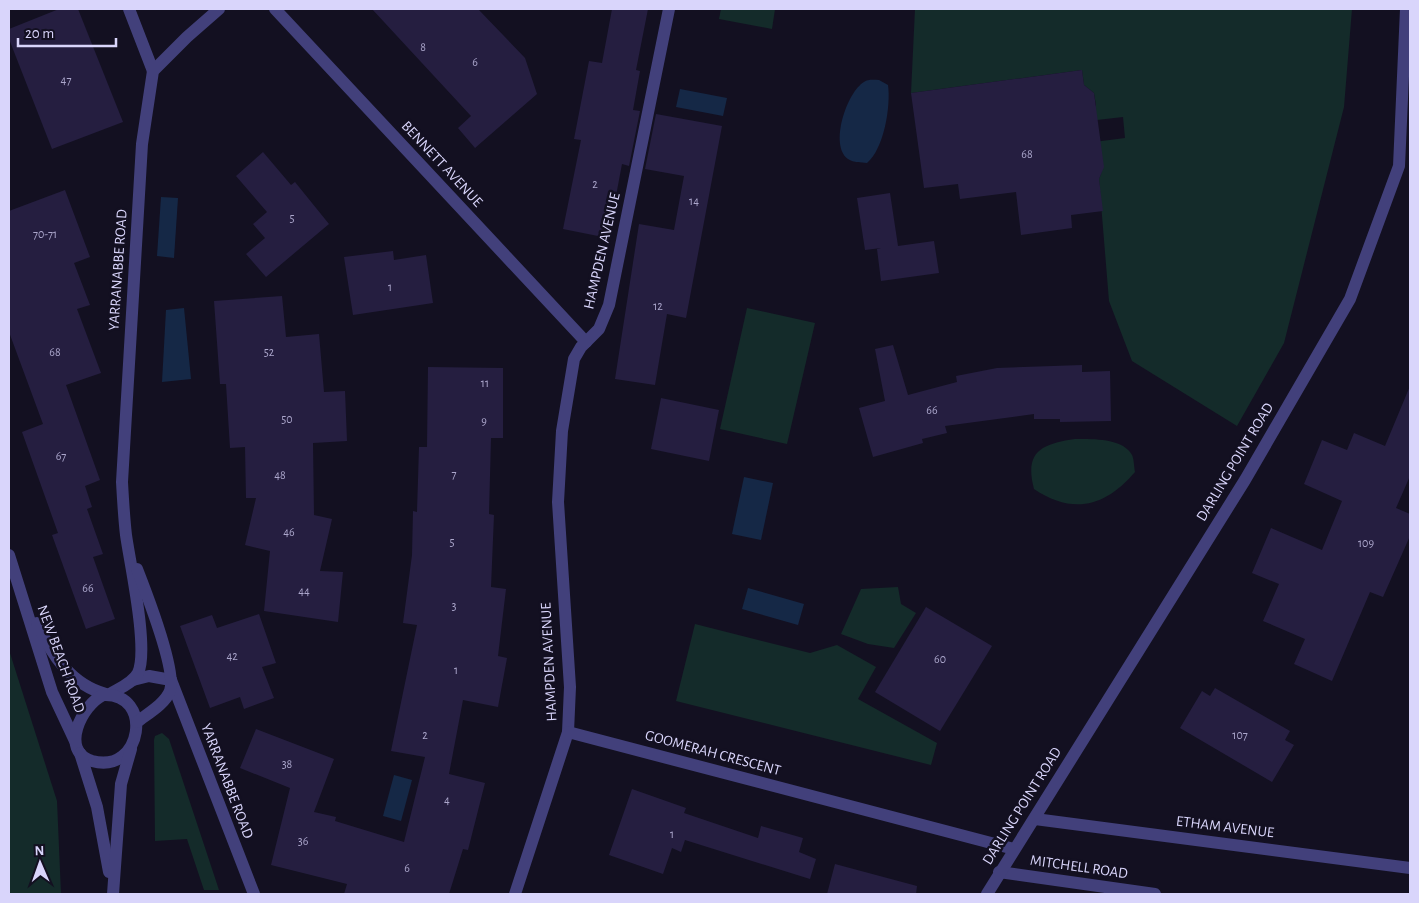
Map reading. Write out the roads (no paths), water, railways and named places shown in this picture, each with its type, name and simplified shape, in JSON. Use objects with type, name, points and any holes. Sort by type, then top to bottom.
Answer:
[{"type":"street","name":"YARRANABBE ROAD","points":[[129,9],[153,71],[142,144],[123,452],[122,482],[127,539],[138,610],[141,661],[137,675],[132,680]]},
{"type":"street","points":[[153,71],[187,37],[219,9]]},
{"type":"street","name":"BENNETT AVENUE","points":[[275,9],[586,342]]},
{"type":"street","name":"HAMPDEN AVENUE","points":[[568,732],[570,705],[560,567],[559,472],[570,376],[578,352],[598,329],[608,305],[669,9]]},
{"type":"street","name":"DARLING POINT ROAD","points":[[987,894],[1245,480],[1350,299],[1399,166],[1406,9]]},
{"type":"street","name":"YARRANABBE ROAD","points":[[127,539],[152,609],[171,680],[254,894]]},
{"type":"street","name":"NEW BEACH ROAD","points":[[9,555],[52,692],[77,746],[97,807],[105,842],[113,894]]},
{"type":"street","name":"NEW BEACH ROAD","points":[[18,585],[39,629],[61,664],[74,678],[89,689],[109,694]]},
{"type":"street","points":[[109,694],[117,695],[128,703],[137,722],[133,744],[124,756],[106,762],[89,760],[77,746],[75,733],[79,723],[98,697],[109,694],[132,680],[149,676],[171,680],[167,696],[137,722]]},
{"type":"street","points":[[515,894],[568,732]]},
{"type":"street","name":"GOOMERAH CRESCENT","points":[[568,732],[1014,849]]},
{"type":"street","name":"NEW BEACH ROAD","points":[[113,894],[121,784],[133,744]]},
{"type":"street","name":"ETHAM AVENUE","points":[[1035,819],[1410,868]]},
{"type":"street","name":"MITCHELL ROAD","points":[[999,872],[1155,894]]},
{"type":"water","points":[[867,80],[879,80],[888,85],[889,94],[882,138],[878,148],[867,163],[853,161],[848,159],[843,152],[840,142],[842,119],[846,107],[858,88]]},
{"type":"water","points":[[680,89],[727,98],[723,116],[676,107]]},
{"type":"water","points":[[161,197],[178,198],[174,258],[157,256]]},
{"type":"water","points":[[184,308],[191,379],[162,382],[166,310]]},
{"type":"water","points":[[744,477],[773,483],[761,540],[732,534]]},
{"type":"water","points":[[748,588],[804,604],[798,625],[742,609]]},
{"type":"water","points":[[394,775],[412,780],[401,821],[383,816]]}]
